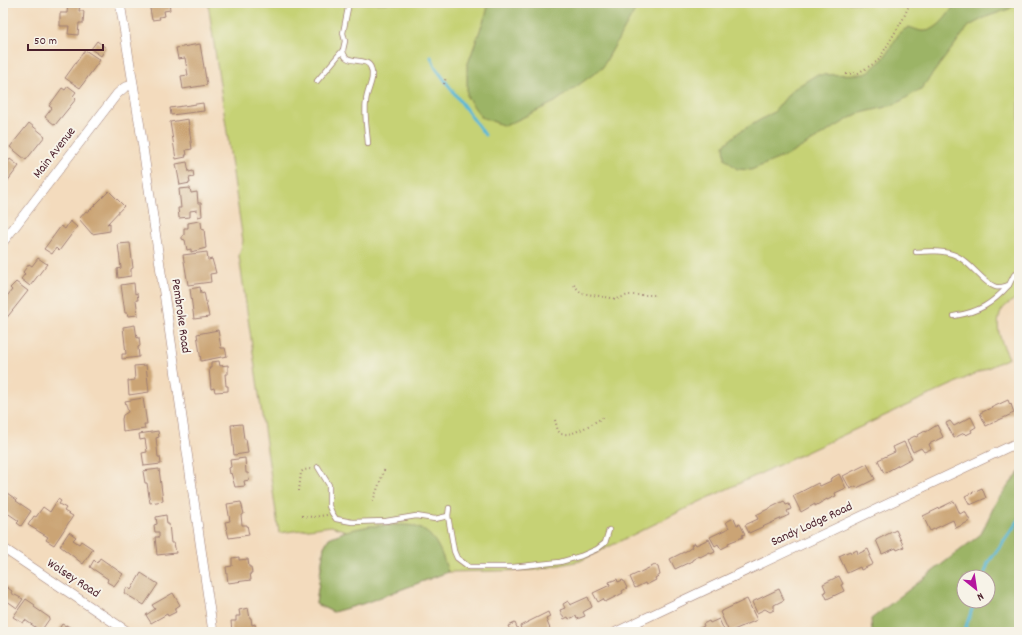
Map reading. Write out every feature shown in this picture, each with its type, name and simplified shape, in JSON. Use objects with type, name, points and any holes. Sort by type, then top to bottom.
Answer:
[{"type":"street","name":"Pembroke Road","points":[[120,3],[213,632]]},
{"type":"street","name":"Main Avenue","points":[[3,242],[117,94],[125,87],[133,85]]},
{"type":"street","name":"Sandy Lodge Road","points":[[616,632],[1019,442]]},
{"type":"street","name":"Wolsey Road","points":[[3,548],[128,632]]},
{"type":"lane","points":[[317,81],[343,50],[345,42],[343,33],[349,3]]},
{"type":"lane","points":[[343,50],[346,58],[366,62],[371,67],[372,84],[366,99],[365,108],[368,144]]},
{"type":"lane","points":[[916,252],[940,252],[956,255],[965,260],[988,282],[996,287],[1009,285]]},
{"type":"lane","points":[[954,316],[987,306],[998,297],[1009,285],[1014,275],[1019,272]]},
{"type":"lane","points":[[318,467],[329,485],[329,506],[336,519],[352,522],[416,516],[435,519],[448,516]]},
{"type":"lane","points":[[449,508],[448,516],[454,551],[457,558],[469,567],[513,567],[560,562],[581,556],[597,549],[605,543],[609,530]]},
{"type":"path","points":[[846,74],[858,73],[878,61],[903,19],[910,3]]},
{"type":"path","points":[[444,84],[446,77]]},
{"type":"path","points":[[574,285],[581,293],[617,299],[628,295],[655,295]]},
{"type":"path","points":[[556,420],[558,431],[565,435],[574,433],[604,417]]},
{"type":"path","points":[[373,501],[385,468]]},
{"type":"path","points":[[299,491],[301,472],[304,470],[316,470],[322,472]]},
{"type":"path","points":[[302,516],[324,516],[332,513]]},
{"type":"green space","points":[[208,3],[1019,3],[1019,296],[1003,308],[999,316],[998,323],[998,329],[1009,358],[697,503],[580,561],[535,570],[448,572],[362,604],[333,612],[316,604],[324,547],[329,538],[346,531],[331,526],[279,533],[239,256],[243,241]]},
{"type":"green space","points":[[487,3],[639,3],[602,68],[555,102],[505,126],[481,117],[467,97],[467,66],[487,11]]},
{"type":"green space","points":[[956,3],[1017,3],[1009,9],[986,17],[969,26],[921,89],[894,105],[857,114],[790,154],[751,170],[737,169],[725,159],[724,145],[739,132],[774,112],[792,90],[816,75],[866,74],[884,58],[900,32],[909,27],[921,31],[932,29],[942,22]]},
{"type":"green space","points":[[1019,472],[1019,632],[872,632],[871,619],[981,534],[996,502]]},
{"type":"green space","points":[[370,526],[414,526],[429,534],[437,545],[448,572],[362,604],[333,612],[316,604],[324,547],[329,538],[346,531]]},
{"type":"building","points":[[149,3],[169,3],[170,10],[164,11],[165,16],[159,17],[160,19],[152,20]]},
{"type":"building","points":[[68,4],[80,5],[79,11],[84,11],[83,23],[79,23],[78,35],[68,34],[69,26],[60,26],[60,13],[67,13]]},
{"type":"building","points":[[97,41],[106,48],[101,56],[91,49]]},
{"type":"building","points":[[200,44],[207,85],[183,89],[181,76],[188,75],[185,58],[178,59],[176,48]]},
{"type":"building","points":[[85,50],[100,60],[80,88],[65,78]]},
{"type":"building","points":[[68,86],[76,92],[73,96],[76,99],[55,125],[45,117],[52,108],[49,106],[62,88],[65,90]]},
{"type":"building","points":[[203,103],[204,111],[171,115],[170,108]]},
{"type":"building","points":[[188,119],[192,149],[186,150],[186,157],[176,159],[170,122]]},
{"type":"building","points":[[29,123],[45,136],[26,160],[10,147]]},
{"type":"building","points":[[10,159],[19,166],[3,187],[3,169]]},
{"type":"building","points":[[187,162],[189,172],[193,171],[194,177],[189,178],[190,183],[180,185],[176,164]]},
{"type":"building","points":[[190,188],[191,193],[197,192],[198,203],[201,203],[202,216],[198,217],[197,210],[190,211],[190,217],[179,218],[178,208],[181,208],[179,189]]},
{"type":"building","points":[[109,191],[124,206],[107,224],[110,223],[110,231],[92,234],[79,219]]},
{"type":"building","points":[[70,221],[77,227],[59,251],[56,248],[52,254],[44,249],[61,226],[65,229]]},
{"type":"building","points":[[201,222],[202,230],[204,229],[206,248],[191,252],[191,249],[187,250],[185,240],[182,239],[182,236],[184,235],[184,228],[188,228],[188,223]]},
{"type":"building","points":[[130,243],[133,268],[131,269],[131,276],[118,278],[117,269],[121,268],[118,244]]},
{"type":"building","points":[[207,252],[208,260],[212,259],[216,273],[210,274],[211,282],[188,285],[183,255]]},
{"type":"building","points":[[38,258],[47,264],[30,286],[21,279],[25,274],[23,272],[29,264],[32,266]]},
{"type":"building","points":[[16,282],[28,291],[5,320],[3,318],[3,301],[12,290],[10,288]]},
{"type":"building","points":[[134,283],[135,294],[137,293],[138,300],[136,300],[138,315],[128,316],[127,313],[125,313],[121,285]]},
{"type":"building","points":[[200,287],[201,293],[204,292],[209,317],[194,319],[190,289]]},
{"type":"building","points":[[135,325],[137,338],[139,337],[139,357],[122,359],[122,354],[126,354],[123,327]]},
{"type":"building","points":[[218,330],[221,348],[225,348],[227,356],[201,361],[197,334]]},
{"type":"building","points":[[219,361],[220,366],[228,365],[228,374],[225,374],[228,391],[215,392],[214,388],[211,389],[209,368],[211,368],[211,362]]},
{"type":"building","points":[[146,365],[149,392],[129,395],[128,381],[135,380],[134,366]]},
{"type":"building","points":[[143,398],[147,424],[144,424],[145,429],[123,432],[123,415],[128,412],[125,401]]},
{"type":"building","points":[[1008,400],[1014,413],[986,426],[980,413]]},
{"type":"building","points":[[971,417],[976,427],[971,430],[972,432],[966,435],[964,433],[954,438],[946,423],[950,421],[954,426]]},
{"type":"building","points":[[242,424],[248,453],[234,455],[231,425]]},
{"type":"building","points":[[937,425],[943,437],[929,444],[931,449],[924,452],[921,448],[913,452],[907,440],[918,436],[925,431],[926,432]]},
{"type":"building","points":[[158,431],[159,437],[156,438],[158,457],[160,457],[161,464],[144,466],[142,453],[147,452],[145,439],[140,440],[139,434]]},
{"type":"building","points":[[904,442],[912,458],[884,473],[878,460],[895,452],[893,447]]},
{"type":"building","points":[[245,458],[246,473],[248,473],[249,480],[244,481],[245,486],[235,487],[231,473],[230,474],[230,460]]},
{"type":"building","points":[[867,464],[875,479],[857,488],[856,486],[850,489],[843,476]]},
{"type":"building","points":[[159,469],[163,501],[150,503],[147,483],[145,483],[143,471]]},
{"type":"building","points":[[839,474],[846,488],[835,493],[836,496],[815,506],[815,504],[801,512],[793,496],[818,483],[820,486],[831,481],[830,479]]},
{"type":"building","points":[[982,488],[986,498],[970,505],[965,496]]},
{"type":"building","points":[[7,493],[31,511],[21,526],[17,523],[19,521],[3,510],[3,500]]},
{"type":"building","points":[[58,499],[61,501],[59,504],[66,508],[64,511],[73,516],[54,545],[46,540],[48,537],[28,525],[43,507],[50,512]]},
{"type":"building","points":[[784,501],[786,505],[789,504],[791,509],[787,511],[789,515],[749,533],[745,525],[758,519],[756,515]]},
{"type":"building","points":[[954,501],[960,514],[965,511],[970,521],[956,528],[953,520],[930,531],[923,516]]},
{"type":"building","points":[[241,502],[244,514],[241,515],[242,525],[247,525],[249,535],[229,538],[225,522],[230,521],[227,504]]},
{"type":"building","points":[[166,515],[167,524],[169,524],[171,543],[174,543],[176,553],[157,555],[155,537],[159,537],[159,532],[155,532],[154,525],[157,524],[156,517]]},
{"type":"building","points":[[734,518],[737,525],[740,524],[745,534],[742,535],[743,537],[728,543],[729,545],[721,549],[718,544],[715,546],[710,537],[729,528],[726,522]]},
{"type":"building","points":[[896,530],[904,547],[897,550],[896,548],[882,554],[876,540]]},
{"type":"building","points":[[69,532],[76,537],[73,540],[79,544],[81,541],[93,549],[83,564],[60,546]]},
{"type":"building","points":[[709,539],[715,552],[711,554],[710,552],[700,557],[699,556],[675,569],[670,559],[688,550],[692,547],[691,545],[695,543],[696,545]]},
{"type":"building","points":[[868,549],[871,556],[869,556],[873,564],[861,570],[860,567],[847,573],[839,556],[850,551],[851,553],[857,550],[858,554]]},
{"type":"building","points":[[239,557],[239,560],[248,559],[249,567],[251,567],[252,573],[250,573],[251,580],[228,583],[226,567],[232,566],[232,558]]},
{"type":"building","points":[[100,558],[123,574],[114,586],[107,582],[108,579],[90,567],[94,560],[97,563]]},
{"type":"building","points":[[655,565],[658,567],[660,575],[655,578],[656,580],[635,588],[630,577]]},
{"type":"building","points":[[141,573],[158,584],[144,605],[124,593],[127,587],[131,590]]},
{"type":"building","points":[[839,576],[843,584],[841,585],[844,591],[827,599],[823,584]]},
{"type":"building","points":[[617,579],[618,582],[623,580],[627,588],[622,591],[623,593],[605,602],[603,599],[598,602],[593,593],[610,585],[609,582]]},
{"type":"building","points":[[5,586],[12,591],[11,593],[23,599],[17,608],[3,598],[3,588]]},
{"type":"building","points":[[779,589],[784,600],[774,605],[774,610],[770,612],[765,609],[757,613],[752,602]]},
{"type":"building","points":[[173,593],[180,605],[174,609],[176,612],[168,616],[167,614],[151,623],[146,615],[155,609],[152,605]]},
{"type":"building","points":[[588,597],[592,607],[583,612],[585,616],[577,619],[576,616],[569,619],[568,617],[564,619],[560,610],[565,608],[563,604],[568,601],[570,605]]},
{"type":"building","points":[[26,599],[35,605],[34,607],[50,618],[41,631],[25,620],[23,623],[13,617]]},
{"type":"building","points":[[747,599],[757,620],[729,632],[720,612]]},
{"type":"building","points":[[248,608],[252,625],[255,624],[256,630],[259,632],[232,632],[231,621],[236,621],[236,616],[240,616],[239,610]]},
{"type":"building","points":[[548,612],[550,617],[546,619],[551,631],[522,632],[520,626]]},
{"type":"building","points":[[719,619],[724,630],[721,632],[699,632],[698,629],[704,626],[703,624]]},
{"type":"building","points":[[515,623],[519,632],[511,632],[508,626]]},
{"type":"building","points":[[62,624],[66,625],[78,632],[57,632]]},
{"type":"waterway","points":[[431,57],[435,67],[485,135]]},
{"type":"waterway","points":[[986,569],[988,563],[1019,520]]},
{"type":"waterway","points":[[964,632],[972,609]]}]
